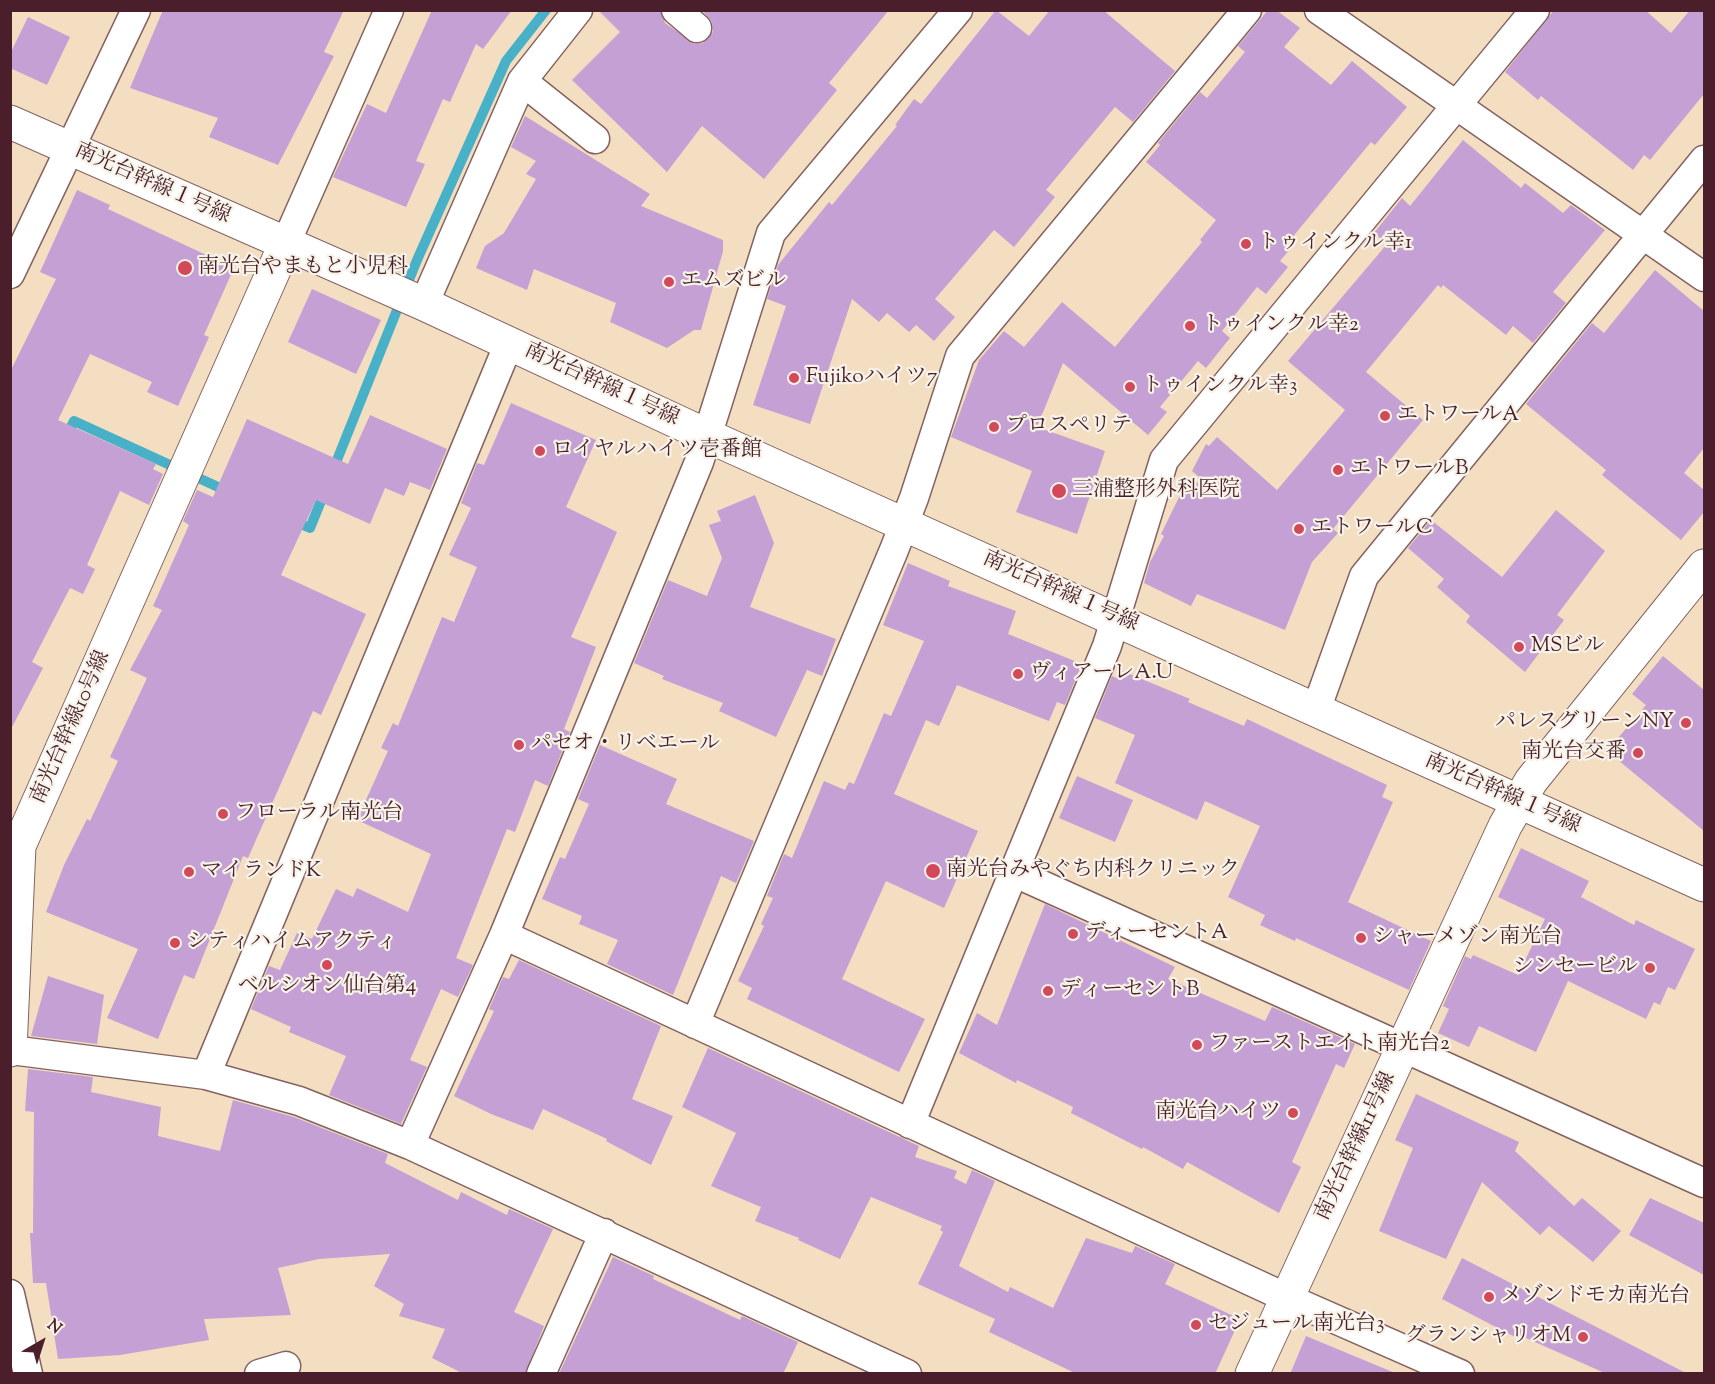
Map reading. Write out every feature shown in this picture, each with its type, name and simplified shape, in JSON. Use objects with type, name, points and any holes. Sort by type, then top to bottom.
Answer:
[{"type":"street","points":[[10,274],[136,10]]},
{"type":"street","points":[[285,245],[389,10]]},
{"type":"street","points":[[411,299],[522,81],[578,10]]},
{"type":"street","points":[[410,1145],[504,935],[699,462],[771,233],[958,10]]},
{"type":"street","points":[[695,1024],[904,524],[960,356],[1247,10]]},
{"type":"street","points":[[1319,10],[1704,277]]},
{"type":"street","points":[[910,1124],[1107,646],[1164,460],[1535,10]]},
{"type":"street","points":[[522,81],[595,139]]},
{"type":"street","name":"南光台幹線１号線","points":[[10,122],[411,299],[708,436],[1115,617],[1519,803],[1704,885]]},
{"type":"street","points":[[1316,710],[1364,576],[1704,160]]},
{"type":"street","name":"南光台幹線10号線","points":[[11,1050],[19,846],[285,245]]},
{"type":"street","points":[[206,1074],[509,344]]},
{"type":"street","name":"南光台幹線11号線","points":[[1252,1374],[1505,826],[1531,781],[1704,566]]},
{"type":"street","points":[[1013,872],[1704,1183]]},
{"type":"street","points":[[504,935],[1287,1298],[1460,1374]]},
{"type":"street","points":[[11,1050],[206,1074],[299,1101],[410,1145],[907,1374]]},
{"type":"street","points":[[541,1374],[604,1233]]},
{"type":"street","points":[[10,1294],[28,1374]]},
{"type":"street","points":[[259,1374],[286,1366]]},
{"type":"building","points":[[163,10],[344,10],[324,52],[334,56],[278,165],[209,137],[218,118],[130,88]]},
{"type":"building","points":[[432,10],[512,10],[483,49],[476,44],[450,102],[443,99],[416,161],[425,164],[406,207],[333,177],[367,104],[386,113]]},
{"type":"building","points":[[598,10],[660,10],[665,23],[695,44],[703,43],[713,32],[712,22],[702,10],[889,10],[829,83],[837,90],[764,179],[702,126],[667,172],[572,80],[620,32]]},
{"type":"building","points":[[996,10],[1029,36],[1050,10],[1103,10],[1175,71],[1133,122],[1115,107],[1046,190],[1055,197],[1014,247],[994,230],[935,299],[955,317],[934,341],[916,325],[909,332],[887,313],[879,322],[852,299],[810,424],[753,405],[786,306],[767,299],[778,265],[829,202],[832,205],[897,126],[895,125],[914,99],[921,104]]},
{"type":"building","points":[[1268,10],[1276,10],[1300,28],[1284,47],[1331,85],[1352,61],[1407,107],[1375,145],[1371,142],[1286,245],[1291,248],[1280,261],[1288,267],[1266,294],[1257,287],[1222,331],[1230,338],[1206,368],[1198,361],[1160,407],[1167,412],[1148,435],[1063,363],[1037,427],[1105,451],[1077,534],[1016,512],[1032,471],[951,437],[979,360],[1004,331],[1024,347],[1062,302],[1115,347],[1202,242],[1200,240],[1216,220],[1146,162],[1160,145],[1158,143],[1200,92],[1207,98],[1245,52],[1238,46]]},
{"type":"building","points":[[1554,10],[1645,10],[1671,33],[1690,10],[1704,10],[1704,94],[1650,160],[1644,155],[1633,170],[1541,96],[1538,100],[1505,72]]},
{"type":"building","points":[[28,17],[70,37],[47,85],[10,68],[10,54]]},
{"type":"building","points":[[525,116],[650,194],[641,206],[723,240],[723,251],[701,330],[694,330],[667,348],[610,322],[616,303],[534,269],[527,290],[476,268],[485,246],[504,233],[536,179],[526,174],[536,161],[511,147]]},
{"type":"building","points":[[1463,140],[1521,188],[1525,183],[1563,213],[1571,205],[1605,230],[1553,292],[1566,303],[1533,343],[1513,326],[1506,335],[1443,285],[1441,288],[1438,285],[1366,372],[1423,420],[1333,529],[1338,533],[1312,562],[1285,630],[1197,594],[1191,606],[1144,583],[1150,562],[1164,536],[1161,534],[1188,479],[1212,488],[1192,471],[1206,444],[1209,446],[1217,437],[1277,490],[1345,410],[1288,361],[1387,244],[1374,233],[1402,198],[1410,206]]},
{"type":"building","points":[[77,190],[110,205],[108,209],[234,268],[204,335],[209,337],[178,406],[147,392],[152,382],[90,354],[58,420],[156,464],[153,469],[163,474],[149,505],[120,491],[87,565],[95,569],[83,594],[70,588],[32,662],[43,668],[10,731],[10,372],[56,279],[40,272]]},
{"type":"building","points":[[1655,270],[1704,311],[1704,448],[1684,473],[1704,490],[1704,512],[1681,540],[1602,475],[1606,470],[1526,404],[1592,323],[1604,333]]},
{"type":"building","points":[[312,289],[381,320],[356,374],[288,342]]},
{"type":"building","points":[[511,403],[596,440],[566,507],[617,532],[571,637],[596,647],[564,729],[570,732],[548,786],[535,780],[515,832],[507,829],[456,958],[473,965],[458,997],[441,989],[410,1060],[427,1067],[401,1124],[329,1095],[346,1056],[289,1032],[291,1027],[251,1009],[269,966],[280,970],[297,933],[312,939],[336,889],[353,897],[357,888],[408,912],[431,854],[357,820],[388,751],[381,748],[393,723],[398,726],[442,617],[454,622],[477,567],[449,555],[471,508],[461,503],[477,463],[484,465]]},
{"type":"building","points":[[370,415],[447,449],[430,490],[410,482],[404,496],[385,488],[370,524],[316,500],[281,575],[366,614],[321,715],[313,711],[248,858],[243,856],[194,979],[184,975],[158,1039],[107,1018],[138,949],[46,912],[64,865],[87,819],[90,821],[118,761],[110,757],[147,678],[130,670],[162,610],[153,606],[189,525],[183,521],[197,490],[213,497],[247,419],[348,464]]},
{"type":"building","points":[[755,495],[774,543],[750,607],[836,639],[822,676],[807,670],[776,737],[719,711],[723,703],[662,679],[664,676],[634,663],[668,580],[707,596],[722,558],[709,525],[721,521],[717,511]]},
{"type":"building","points":[[1556,510],[1605,551],[1557,615],[1564,620],[1525,672],[1466,622],[1470,616],[1437,587],[1444,579],[1408,548],[1431,520],[1502,577]]},
{"type":"building","points":[[908,563],[950,581],[948,586],[1016,611],[1008,634],[1082,664],[1065,705],[1057,702],[1049,721],[957,685],[939,726],[926,720],[894,794],[978,831],[944,908],[886,881],[842,979],[925,1019],[899,1072],[747,999],[752,988],[738,981],[764,926],[761,924],[773,898],[767,896],[784,854],[792,858],[824,781],[845,790],[849,782],[854,784],[884,713],[891,716],[924,641],[883,625]]},
{"type":"building","points":[[1663,656],[1704,690],[1704,831],[1607,751],[1646,705],[1632,694]]},
{"type":"building","points":[[1120,670],[1190,699],[1188,702],[1244,726],[1247,719],[1387,785],[1382,797],[1393,802],[1348,902],[1431,941],[1409,990],[1296,938],[1295,941],[1260,925],[1265,915],[1228,897],[1260,826],[1205,801],[1197,820],[1115,783],[1135,735],[1095,718],[1112,676],[1116,678]]},
{"type":"building","points":[[600,745],[677,779],[666,804],[754,841],[736,883],[721,876],[673,995],[607,964],[618,940],[579,924],[582,916],[542,899],[560,857],[565,859],[589,804],[578,799]]},
{"type":"building","points":[[1077,776],[1133,800],[1115,842],[1059,818]]},
{"type":"building","points":[[1521,848],[1589,881],[1581,897],[1634,925],[1636,920],[1695,949],[1675,990],[1668,987],[1660,1005],[1654,1002],[1646,1019],[1568,981],[1536,1052],[1479,1026],[1469,1047],[1438,1033],[1449,1009],[1443,1006],[1465,956],[1471,959],[1473,955],[1518,975],[1545,919],[1498,897]]},
{"type":"building","points":[[1045,904],[1175,967],[1168,979],[1265,1021],[1272,1007],[1355,1044],[1344,1068],[1336,1064],[1292,1162],[1301,1167],[1279,1213],[1187,1162],[1183,1169],[1071,1113],[1073,1107],[1017,1080],[1016,1083],[959,1053],[977,1013],[997,1025]]},
{"type":"building","points":[[519,960],[661,1026],[632,1099],[673,1116],[651,1165],[606,1141],[607,1139],[543,1109],[533,1130],[491,1114],[454,1096],[494,1011],[489,1009],[503,977],[509,979]]},
{"type":"building","points":[[48,976],[104,995],[97,1044],[31,1036]]},
{"type":"building","points":[[708,1048],[919,1146],[915,1157],[957,1171],[954,1178],[966,1184],[972,1170],[995,1181],[959,1266],[1008,1292],[1010,1287],[1053,1308],[1086,1238],[1132,1253],[1135,1246],[1175,1264],[1165,1284],[1240,1319],[1215,1374],[1077,1374],[989,1332],[995,1319],[918,1284],[943,1232],[940,1230],[942,1226],[871,1197],[840,1259],[798,1240],[799,1238],[755,1221],[761,1207],[711,1186],[736,1133],[682,1107]]},
{"type":"building","points":[[28,1069],[93,1077],[91,1092],[161,1107],[158,1136],[220,1151],[233,1100],[294,1117],[388,1154],[385,1163],[458,1200],[461,1192],[507,1215],[509,1209],[553,1229],[514,1312],[544,1326],[525,1374],[464,1374],[432,1358],[445,1329],[399,1316],[404,1304],[374,1286],[390,1254],[319,1259],[278,1268],[291,1315],[204,1319],[209,1340],[120,1355],[58,1359],[46,1283],[33,1283],[30,1233],[33,1233],[34,1112],[25,1111]]},
{"type":"building","points":[[1416,1094],[1519,1142],[1515,1151],[1574,1206],[1582,1198],[1621,1231],[1593,1262],[1549,1226],[1540,1235],[1482,1182],[1446,1259],[1379,1231],[1413,1148],[1395,1140]]},
{"type":"building","points":[[1650,1198],[1704,1223],[1704,1275],[1629,1235]]},
{"type":"building","points":[[613,1257],[654,1276],[653,1279],[740,1320],[742,1316],[798,1342],[783,1374],[559,1374]]},
{"type":"building","points":[[1462,1258],[1688,1374],[1607,1374],[1517,1334],[1515,1337],[1442,1299]]},
{"type":"building","points":[[1306,1336],[1395,1373],[1395,1374],[1290,1374]]},
{"type":"waterway","points":[[333,470],[417,260],[506,61],[546,10]]},
{"type":"waterway","points":[[66,437],[74,421],[229,492]]},
{"type":"waterway","points":[[293,521],[310,528],[325,491]]},
{"type":"place","name":"トゥインクル幸1","points":[[1246,244]]},
{"type":"place","name":"南光台やまもと小児科","points":[[185,268]]},
{"type":"place","name":"エムズビル","points":[[669,282]]},
{"type":"place","name":"トゥインクル幸2","points":[[1190,326]]},
{"type":"place","name":"Fujikoハイツ7","points":[[794,378]]},
{"type":"place","name":"トゥインクル幸3","points":[[1130,387]]},
{"type":"place","name":"エトワールA","points":[[1385,416]]},
{"type":"place","name":"プロスペリテ","points":[[994,427]]},
{"type":"place","name":"ロイヤルハイツ壱番館","points":[[540,451]]},
{"type":"place","name":"エトワールB","points":[[1338,470]]},
{"type":"place","name":"三浦整形外科医院","points":[[1059,491]]},
{"type":"place","name":"エトワールC","points":[[1299,529]]},
{"type":"place","name":"MSビル","points":[[1519,647]]},
{"type":"place","name":"ヴィアーレA.U","points":[[1018,674]]},
{"type":"place","name":"パレスグリーンNY","points":[[1686,723]]},
{"type":"place","name":"パセオ・リベエール","points":[[519,745]]},
{"type":"place","name":"南光台交番","points":[[1638,753]]},
{"type":"place","name":"フローラル南光台","points":[[223,814]]},
{"type":"place","name":"南光台みやぐち内科クリニック","points":[[933,871]]},
{"type":"place","name":"マイランドK","points":[[189,872]]},
{"type":"place","name":"ディーセントA","points":[[1073,934]]},
{"type":"place","name":"シャーメゾン南光台","points":[[1361,938]]},
{"type":"place","name":"シティハイムアクティ","points":[[175,943]]},
{"type":"place","name":"ベルシオン仙台第4","points":[[327,965]]},
{"type":"place","name":"シンセービル","points":[[1650,968]]},
{"type":"place","name":"ディーセントB","points":[[1048,991]]},
{"type":"place","name":"ファーストエイト南光台2","points":[[1197,1045]]},
{"type":"place","name":"南光台ハイツ","points":[[1293,1113]]},
{"type":"place","name":"メゾンドモカ南光台","points":[[1489,1297]]},
{"type":"place","name":"セジュール南光台3","points":[[1196,1325]]},
{"type":"place","name":"グランシャリオM","points":[[1583,1337]]}]
